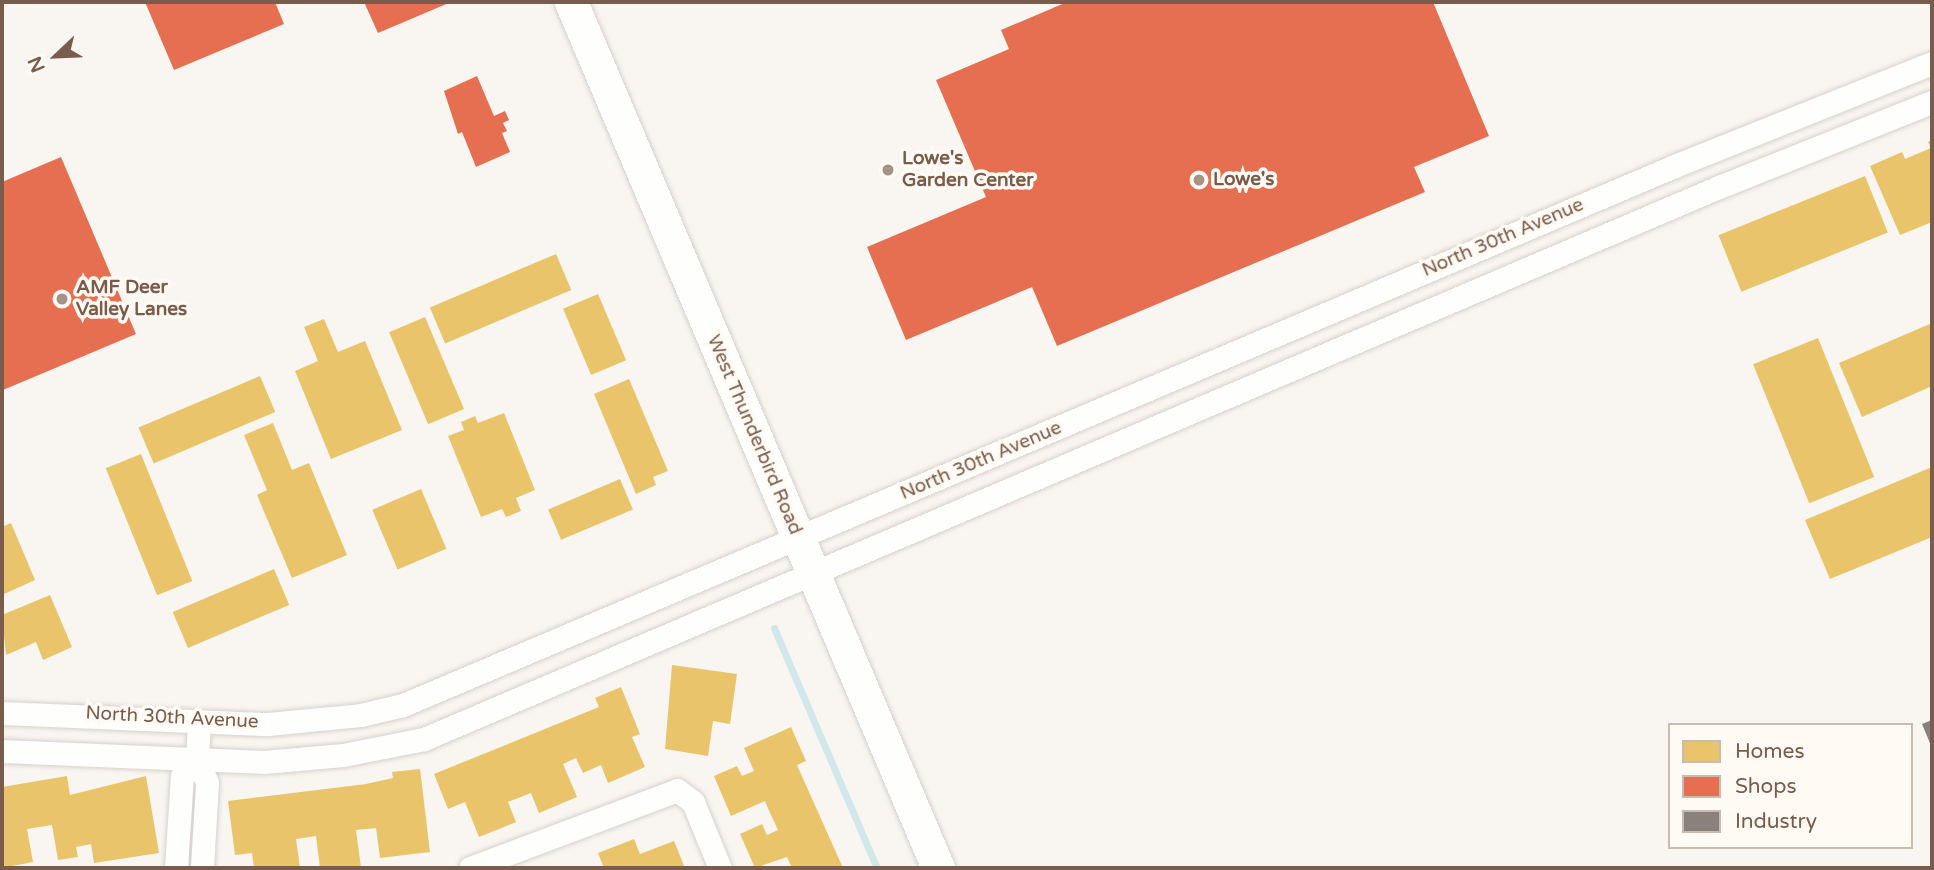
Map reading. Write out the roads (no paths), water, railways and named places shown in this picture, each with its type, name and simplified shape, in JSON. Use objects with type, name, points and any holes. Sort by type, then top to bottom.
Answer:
[{"type":"main road","name":"West Thunderbird Road","points":[[571,2],[939,868]]},
{"type":"street","name":"North 30th Avenue","points":[[2,713],[199,722],[313,720],[403,705],[798,540],[1255,342],[1932,63]]},
{"type":"street","name":"North 30th Avenue","points":[[2,751],[197,759],[302,760],[424,738],[813,575],[1719,187],[1932,102]]},
{"type":"street","points":[[199,722],[197,759],[207,783],[202,868]]},
{"type":"street","points":[[176,868],[183,776],[197,759]]},
{"type":"street","points":[[470,868],[677,790],[693,802],[720,868]]},
{"type":"waterway","points":[[774,628],[877,868]]},
{"type":"place","name":"Lowe's Garden Center","points":[[888,170]]},
{"type":"place","name":"Lowe's","points":[[1199,180]]},
{"type":"place","name":"AMF Deer Valley Lanes","points":[[62,299]]}]
